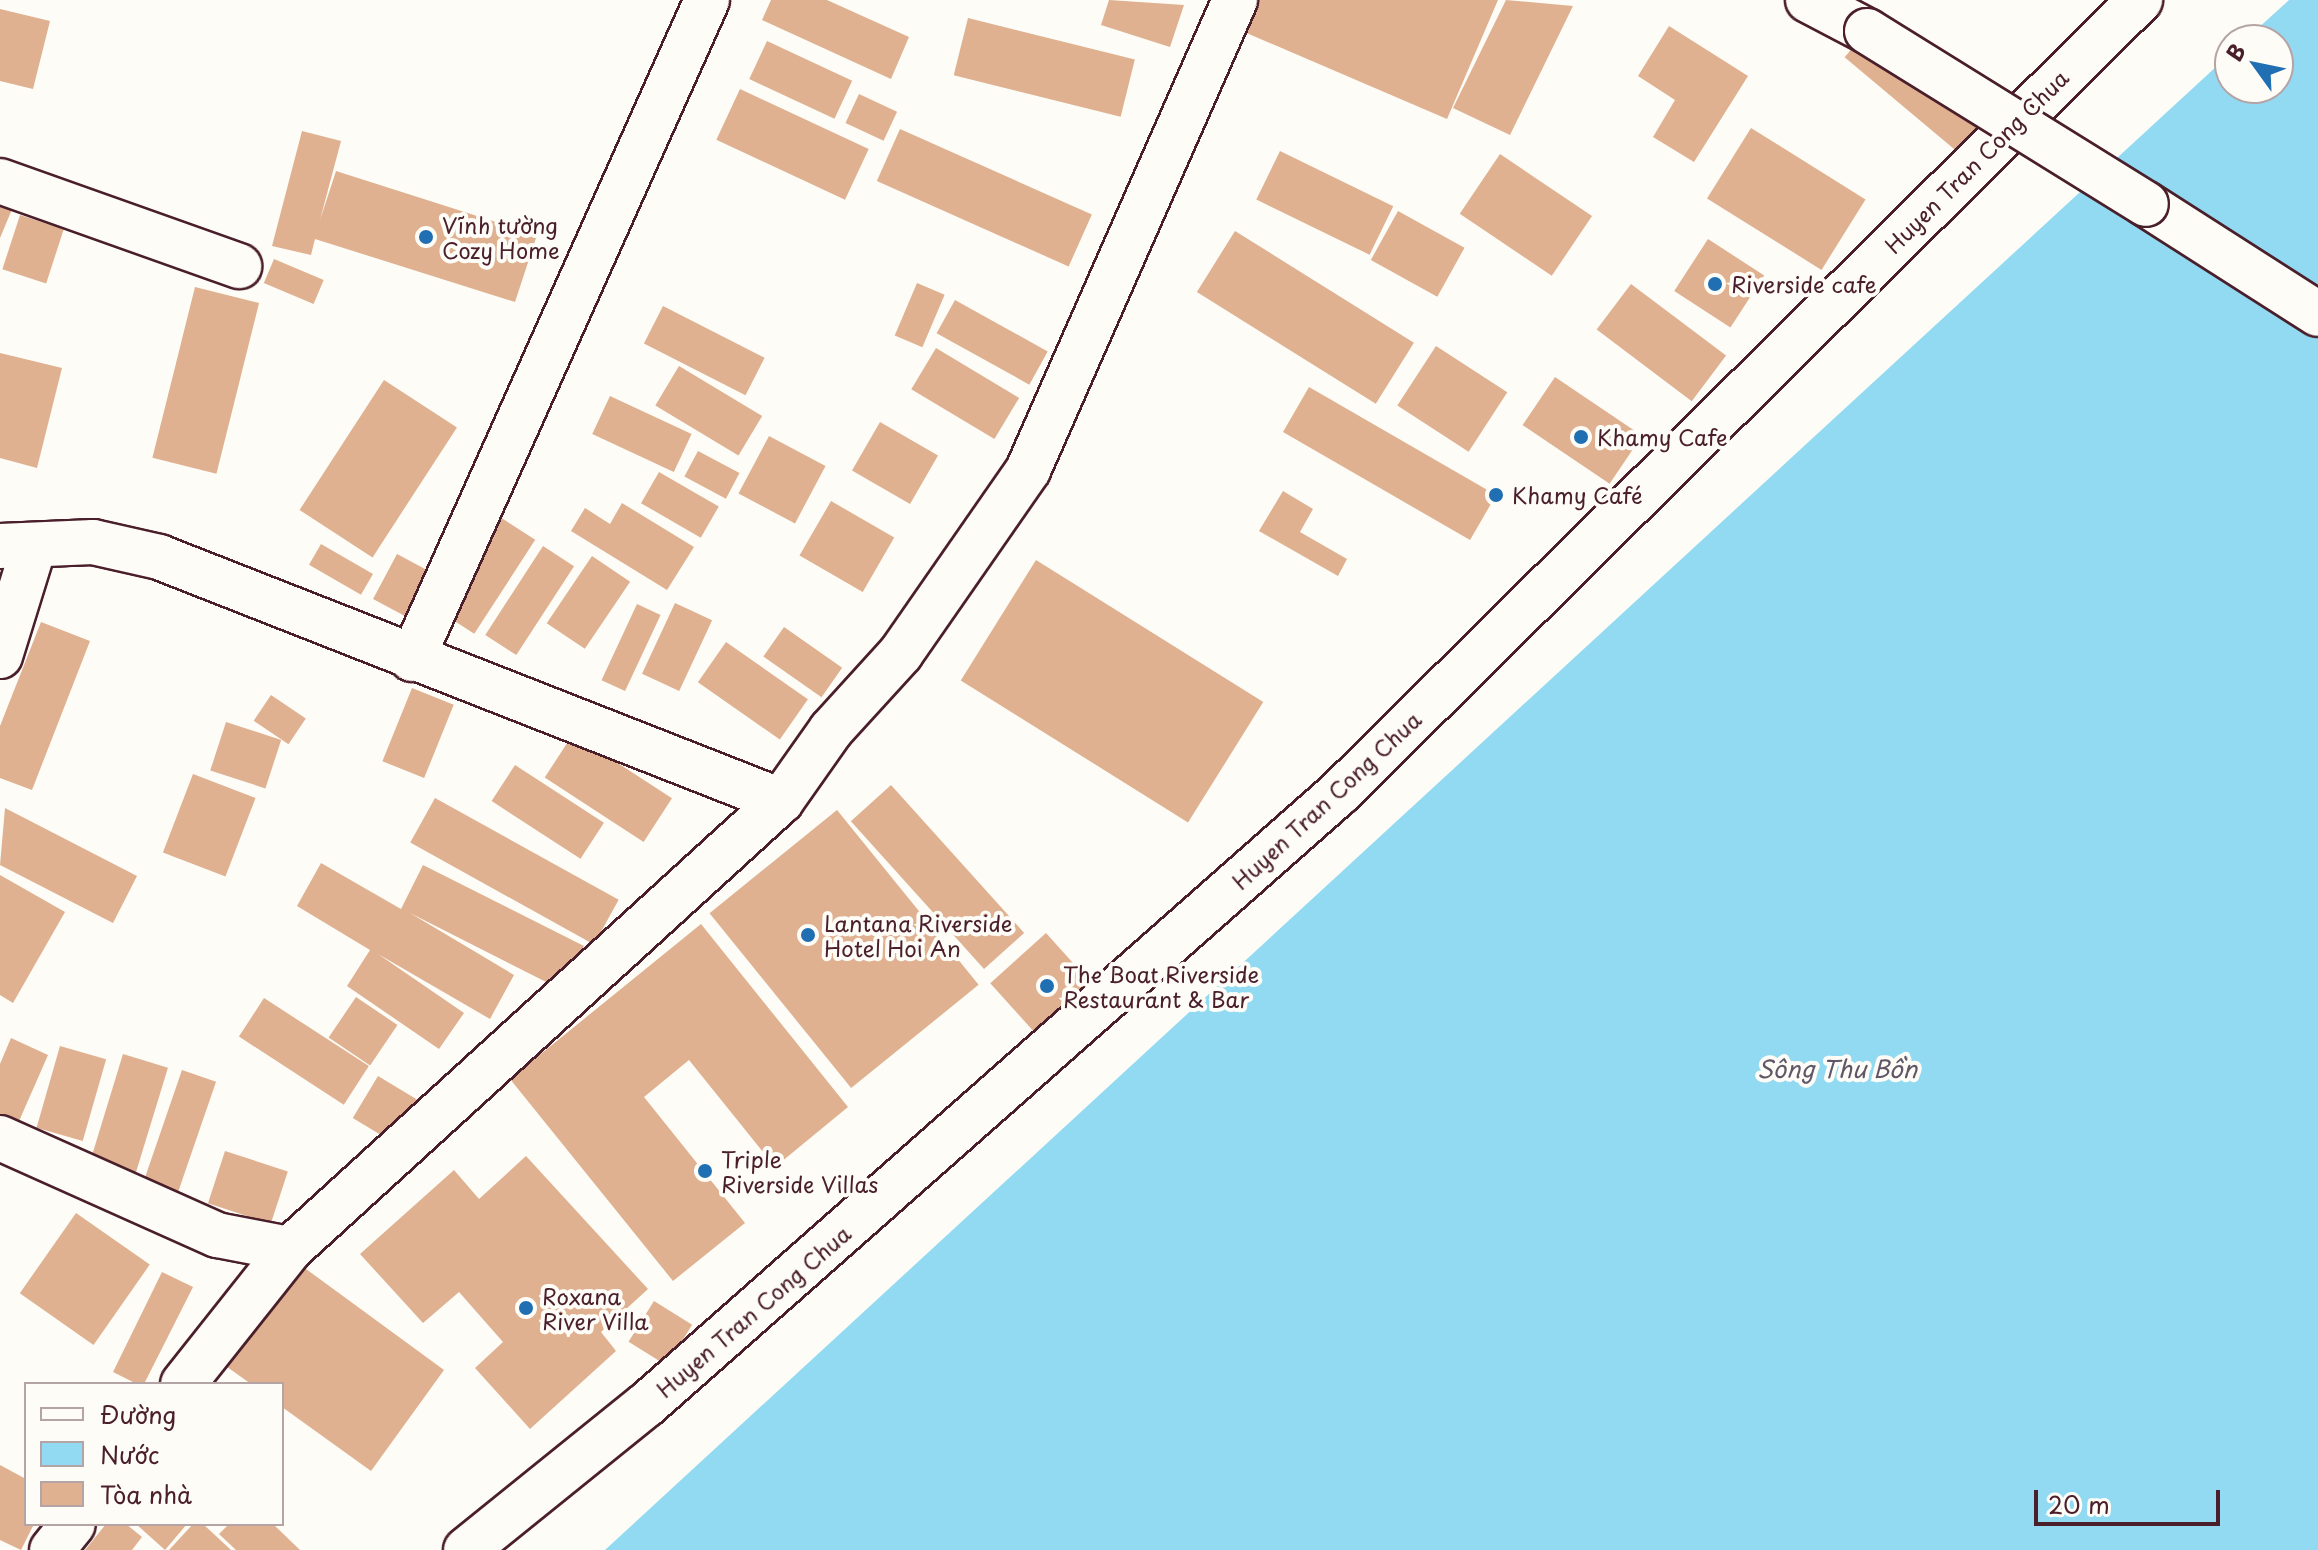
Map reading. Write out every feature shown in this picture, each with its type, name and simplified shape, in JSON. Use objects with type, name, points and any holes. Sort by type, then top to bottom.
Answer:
[{"type":"street","points":[[412,659],[707,0]]},
{"type":"street","points":[[185,1382],[290,1249],[781,801],[831,730],[901,653],[1028,470],[1235,0]]},
{"type":"street","points":[[1808,0],[1867,31],[2318,314]]},
{"type":"street","name":"Huyen Tran Cong Chua","points":[[466,1550],[646,1405],[1340,792],[2140,0]]},
{"type":"street","points":[[0,181],[239,266]]},
{"type":"street","points":[[0,656],[17,546],[93,542],[159,557],[412,659],[781,801]]},
{"type":"street","points":[[0,1138],[217,1235],[290,1249]]},
{"type":"street","points":[[52,1550],[71,1526]]},
{"type":"water","name":"Sông Thu Bồn","points":[[2289,0],[2318,0],[2318,1550],[605,1550],[2214,69],[2214,104],[2294,104],[2294,24],[2263,24]]},
{"type":"building","points":[[771,0],[827,0],[909,37],[891,79],[762,20]]},
{"type":"building","points":[[1109,0],[1184,5],[1170,47],[1101,25]]},
{"type":"building","points":[[1255,0],[1498,0],[1447,119],[1242,31]]},
{"type":"building","points":[[1506,0],[1573,6],[1510,135],[1453,108]]},
{"type":"building","points":[[0,9],[50,21],[33,89],[0,81]]},
{"type":"building","points":[[1880,15],[2017,130],[1982,172],[1845,57]]},
{"type":"building","points":[[968,18],[1135,60],[1121,117],[954,75]]},
{"type":"building","points":[[1669,26],[1748,76],[1694,162],[1653,137],[1675,100],[1638,76]]},
{"type":"building","points":[[767,41],[852,81],[834,119],[749,79]]},
{"type":"building","points":[[740,89],[869,149],[845,200],[716,140]]},
{"type":"building","points":[[859,94],[897,112],[884,141],[845,123]]},
{"type":"building","points":[[1751,128],[1865,200],[1822,270],[1707,198]]},
{"type":"building","points":[[900,129],[1092,214],[1069,266],[877,181]]},
{"type":"building","name":"Vĩnh tường Cozy Home","points":[[302,131],[341,141],[320,220],[336,171],[537,235],[515,302],[315,239],[311,255],[272,246]]},
{"type":"building","points":[[1280,151],[1393,206],[1370,255],[1256,200]]},
{"type":"building","points":[[1500,154],[1592,216],[1552,276],[1460,214]]},
{"type":"building","points":[[0,202],[13,207],[0,238]]},
{"type":"building","points":[[1398,211],[1464,248],[1437,297],[1371,260]]},
{"type":"building","points":[[20,215],[64,229],[46,283],[2,269]]},
{"type":"building","points":[[1235,231],[1414,343],[1376,404],[1197,292]]},
{"type":"building","points":[[1708,239],[1764,275],[1730,327],[1674,291]]},
{"type":"building","points":[[274,259],[324,280],[314,304],[264,283]]},
{"type":"building","points":[[917,283],[945,295],[922,347],[895,335]]},
{"type":"building","points":[[1631,284],[1726,356],[1692,401],[1597,330]]},
{"type":"building","points":[[195,287],[259,303],[216,474],[152,458]]},
{"type":"building","points":[[955,300],[1048,351],[1029,385],[937,333]]},
{"type":"building","points":[[663,306],[765,358],[746,395],[644,343]]},
{"type":"building","points":[[1436,346],[1507,392],[1469,452],[1397,406]]},
{"type":"building","points":[[936,348],[1019,398],[994,439],[911,389]]},
{"type":"building","points":[[0,353],[62,368],[37,468],[0,458]]},
{"type":"building","points":[[679,366],[762,416],[738,455],[655,405]]},
{"type":"building","points":[[1555,377],[1642,436],[1610,484],[1523,425]]},
{"type":"building","points":[[384,380],[457,427],[373,557],[300,510]]},
{"type":"building","points":[[1309,387],[1496,495],[1470,540],[1283,432]]},
{"type":"building","points":[[610,396],[692,434],[674,472],[592,434]]},
{"type":"building","points":[[880,422],[938,456],[910,504],[852,470]]},
{"type":"building","points":[[769,436],[826,466],[795,523],[738,493]]},
{"type":"building","points":[[698,451],[739,473],[726,499],[684,477]]},
{"type":"building","points":[[659,472],[719,506],[701,538],[641,503]]},
{"type":"building","points":[[1283,491],[1313,509],[1300,532],[1347,559],[1338,576],[1259,531]]},
{"type":"building","points":[[831,501],[894,538],[863,592],[800,556]]},
{"type":"building","points":[[622,503],[694,547],[667,590],[571,531],[585,508],[610,524]]},
{"type":"building","points":[[500,517],[535,540],[474,634],[439,611]]},
{"type":"building","points":[[321,544],[373,574],[361,595],[309,565]]},
{"type":"building","points":[[543,546],[574,566],[516,655],[485,635]]},
{"type":"building","points":[[397,554],[429,571],[405,616],[373,599]]},
{"type":"building","points":[[592,556],[630,582],[585,649],[547,623]]},
{"type":"building","points":[[1036,560],[1263,702],[1188,822],[961,680]]},
{"type":"building","points":[[675,603],[712,620],[679,691],[642,674]]},
{"type":"building","points":[[637,604],[661,615],[625,691],[602,680]]},
{"type":"building","points":[[41,622],[90,641],[32,790],[0,778],[0,726]]},
{"type":"building","points":[[784,627],[842,668],[822,697],[763,656]]},
{"type":"building","points":[[726,642],[808,699],[780,739],[698,682]]},
{"type":"building","points":[[412,688],[454,705],[424,778],[382,761]]},
{"type":"building","points":[[271,695],[306,718],[288,744],[254,721]]},
{"type":"building","points":[[226,722],[281,740],[265,788],[210,771]]},
{"type":"building","points":[[573,734],[672,798],[644,842],[545,778]]},
{"type":"building","points":[[515,765],[604,823],[580,859],[492,801]]},
{"type":"building","points":[[193,774],[256,798],[225,876],[163,852]]},
{"type":"building","points":[[891,785],[1024,933],[984,969],[851,821]]},
{"type":"building","points":[[435,798],[619,900],[594,944],[410,843]]},
{"type":"building","points":[[5,808],[137,876],[113,923],[0,865]]},
{"type":"building","points":[[837,810],[979,985],[851,1088],[710,913]]},
{"type":"building","points":[[321,863],[401,909],[423,865],[584,946],[562,990],[410,913],[514,975],[490,1019],[378,954],[464,1013],[439,1049],[347,986],[370,950],[297,906]]},
{"type":"building","points":[[0,875],[65,912],[13,1003],[0,995]]},
{"type":"building","points":[[701,924],[848,1107],[775,1167],[689,1060],[644,1097],[745,1223],[673,1281],[510,1079]]},
{"type":"building","points":[[1046,933],[1098,991],[1042,1041],[990,983]]},
{"type":"building","points":[[356,997],[397,1025],[370,1066],[329,1038]]},
{"type":"building","points":[[264,998],[369,1066],[344,1105],[239,1037]]},
{"type":"building","points":[[11,1038],[48,1055],[16,1128],[0,1121],[0,1064]]},
{"type":"building","points":[[60,1046],[106,1059],[83,1141],[37,1128]]},
{"type":"building","points":[[123,1054],[168,1068],[133,1182],[88,1168]]},
{"type":"building","points":[[182,1070],[216,1082],[174,1205],[140,1193]]},
{"type":"building","points":[[378,1076],[417,1099],[391,1141],[353,1118]]},
{"type":"building","points":[[225,1151],[288,1171],[271,1224],[208,1203]]},
{"type":"building","name":"Roxana River Villa","points":[[526,1156],[648,1289],[601,1332],[616,1351],[530,1429],[475,1368],[503,1342],[459,1292],[423,1323],[360,1254],[454,1170],[479,1199]]},
{"type":"building","points":[[76,1213],[150,1265],[94,1345],[20,1293]]},
{"type":"building","points":[[291,1258],[444,1370],[371,1471],[284,1408],[284,1382],[248,1382],[216,1359]]},
{"type":"building","points":[[162,1272],[193,1287],[145,1382],[133,1382],[113,1372]]},
{"type":"building","points":[[654,1301],[692,1325],[667,1366],[629,1342]]},
{"type":"building","points":[[0,1465],[24,1478],[24,1526],[33,1526],[21,1550],[0,1540]]},
{"type":"building","points":[[104,1526],[128,1526],[142,1537],[132,1550],[85,1550]]},
{"type":"building","points":[[138,1526],[185,1526],[165,1550]]},
{"type":"building","points":[[191,1526],[205,1526],[231,1550],[169,1550]]},
{"type":"building","points":[[227,1526],[275,1526],[300,1550],[236,1550],[219,1534]]},
{"type":"place","name":"Vĩnh tường Cozy Home","points":[[426,237]]},
{"type":"place","name":"Riverside cafe","points":[[1715,284]]},
{"type":"place","name":"Khamy Cafe","points":[[1581,437]]},
{"type":"place","name":"Khamy Café","points":[[1496,495]]},
{"type":"place","name":"Lantana Riverside Hotel Hoi An","points":[[808,935]]},
{"type":"place","name":"The Boat Riverside Restaurant & Bar","points":[[1047,986]]},
{"type":"place","name":"Triple Riverside Villas","points":[[705,1171]]},
{"type":"place","name":"Roxana River Villa","points":[[526,1308]]}]
